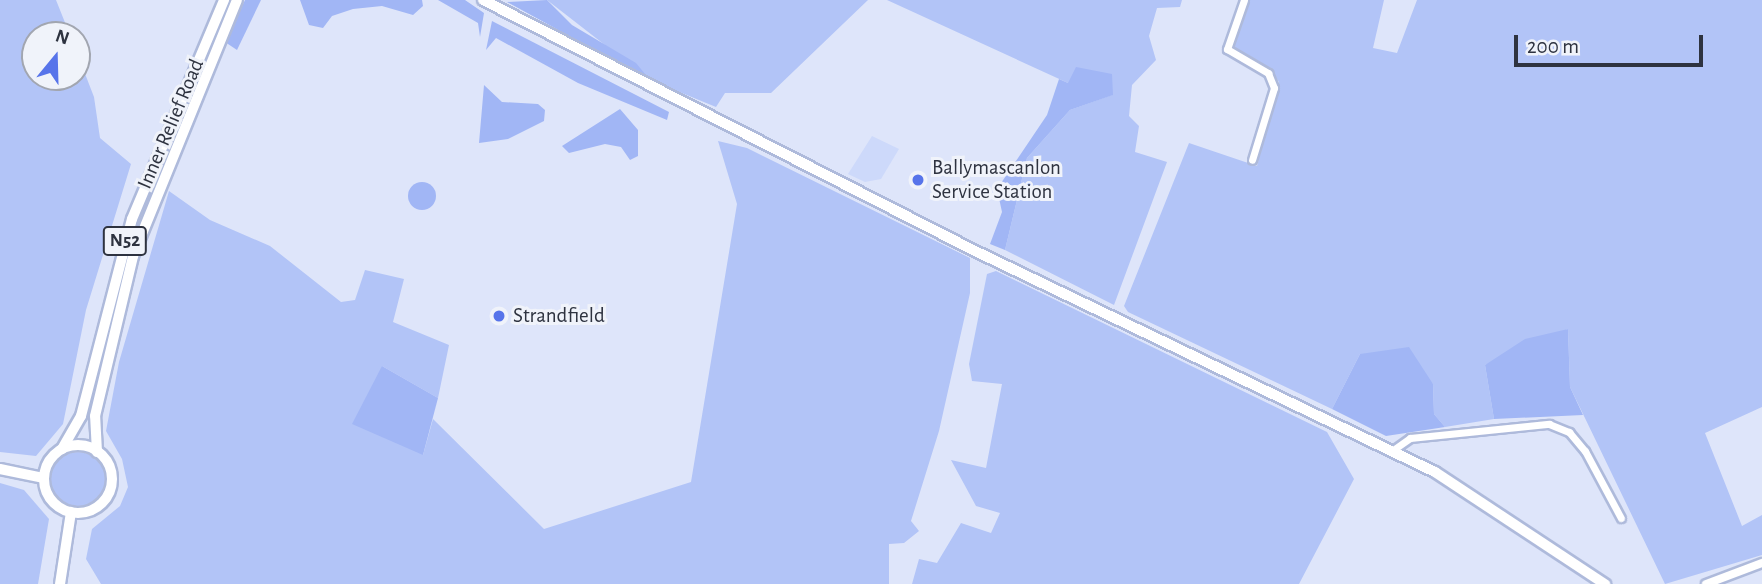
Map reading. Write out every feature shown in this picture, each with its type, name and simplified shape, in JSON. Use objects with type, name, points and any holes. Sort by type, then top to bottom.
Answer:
[{"type":"main road","name":"Inner Relief Road","points":[[62,449],[81,416],[136,208],[224,0]]},
{"type":"main road","name":"Inner Relief Road","points":[[97,452],[95,416],[130,267],[237,0]]},
{"type":"main road","points":[[483,0],[973,250],[1393,450],[1489,502],[1605,584]]},
{"type":"main road","points":[[62,449],[97,452]]},
{"type":"main road","name":"N52","points":[[44,478],[62,449]]},
{"type":"main road","name":"N52","points":[[71,512],[95,508],[109,492],[110,468],[97,452]]},
{"type":"main road","points":[[0,469],[44,478],[52,502],[71,512],[60,584]]},
{"type":"street","points":[[1244,0],[1227,49],[1268,73],[1274,88],[1252,160]]},
{"type":"street","points":[[1393,450],[1410,438],[1549,424],[1569,432],[1585,451],[1621,518]]},
{"type":"street","points":[[1706,584],[1762,563]]},
{"type":"shaded area","points":[[0,0],[56,0],[64,21],[21,21],[21,91],[91,89],[100,138],[131,164],[86,310],[63,424],[36,456],[0,452]]},
{"type":"shaded area","points":[[245,0],[261,0],[237,50],[225,42]]},
{"type":"shaded area","points":[[300,0],[422,0],[423,6],[413,15],[382,6],[353,9],[332,16],[323,28],[309,25]]},
{"type":"shaded area","points":[[438,0],[465,0],[484,13],[480,37],[478,23]]},
{"type":"shaded area","points":[[547,0],[868,0],[771,93],[725,93],[716,107],[650,80]]},
{"type":"shaded area","points":[[547,0],[572,25],[636,63],[650,80],[507,2]]},
{"type":"shaded area","points":[[887,0],[1182,0],[1180,7],[1157,8],[1149,36],[1156,60],[1132,85],[1129,116],[1139,126],[1135,152],[1167,162],[1114,305],[1005,250],[1027,158],[1070,110],[1112,95],[1068,83]]},
{"type":"shaded area","points":[[1247,0],[1384,0],[1373,48],[1397,53],[1417,0],[1762,0],[1762,407],[1705,433],[1742,526],[1762,515],[1762,555],[1665,584],[1570,387],[1568,329],[1485,365],[1494,419],[1445,427],[1434,414],[1433,384],[1360,354],[1332,409],[1128,312],[1124,306],[1189,143],[1257,166],[1279,82],[1270,69],[1230,49]]},
{"type":"shaded area","points":[[492,21],[669,112],[667,120],[578,83],[496,38],[486,50]]},
{"type":"shaded area","points":[[1076,67],[1112,74],[1113,95],[1070,110],[1027,158],[1005,250],[990,244],[1002,212],[997,189],[1047,115],[1059,79],[1068,83]]},
{"type":"shaded area","points":[[484,85],[502,102],[538,104],[545,110],[544,121],[508,139],[479,143]]},
{"type":"shaded area","points":[[620,109],[638,130],[638,156],[630,160],[621,147],[605,144],[569,153],[562,146]]},
{"type":"shaded area","points":[[872,136],[899,149],[881,179],[865,182],[848,174]]},
{"type":"shaded area","points":[[718,141],[747,148],[970,258],[970,293],[939,431],[911,521],[919,531],[904,543],[889,544],[889,584],[101,584],[86,559],[92,529],[120,506],[128,487],[122,459],[106,431],[119,362],[169,191],[210,220],[270,246],[341,302],[355,300],[365,270],[404,279],[393,322],[449,345],[438,398],[382,366],[423,455],[433,419],[544,529],[691,482],[737,204]]},
{"type":"shaded area","points":[[422,182],[432,186],[436,196],[432,206],[422,210],[412,206],[408,196],[412,186]]},
{"type":"shaded area","points":[[996,271],[1327,432],[1354,479],[1299,584],[912,584],[919,559],[937,563],[961,523],[991,533],[1000,513],[976,506],[951,460],[986,468],[1002,384],[972,381],[969,364],[987,274]]},
{"type":"shaded area","points":[[1568,329],[1570,387],[1583,415],[1494,419],[1485,365],[1525,339]]},
{"type":"shaded area","points":[[1409,347],[1433,384],[1434,414],[1445,427],[1386,436],[1332,409],[1360,354]]},
{"type":"shaded area","points":[[382,366],[438,398],[423,455],[352,424]]},
{"type":"shaded area","points":[[72,452],[84,452],[94,456],[102,464],[106,480],[102,496],[94,504],[84,508],[72,508],[62,504],[54,496],[50,486],[50,474],[54,464],[62,456]]},
{"type":"shaded area","points":[[0,483],[24,490],[49,519],[38,584],[0,584]]},
{"type":"place","name":"Ballymascanlon Service Station","points":[[918,180]]},
{"type":"place","name":"Strandfield","points":[[499,316]]}]
